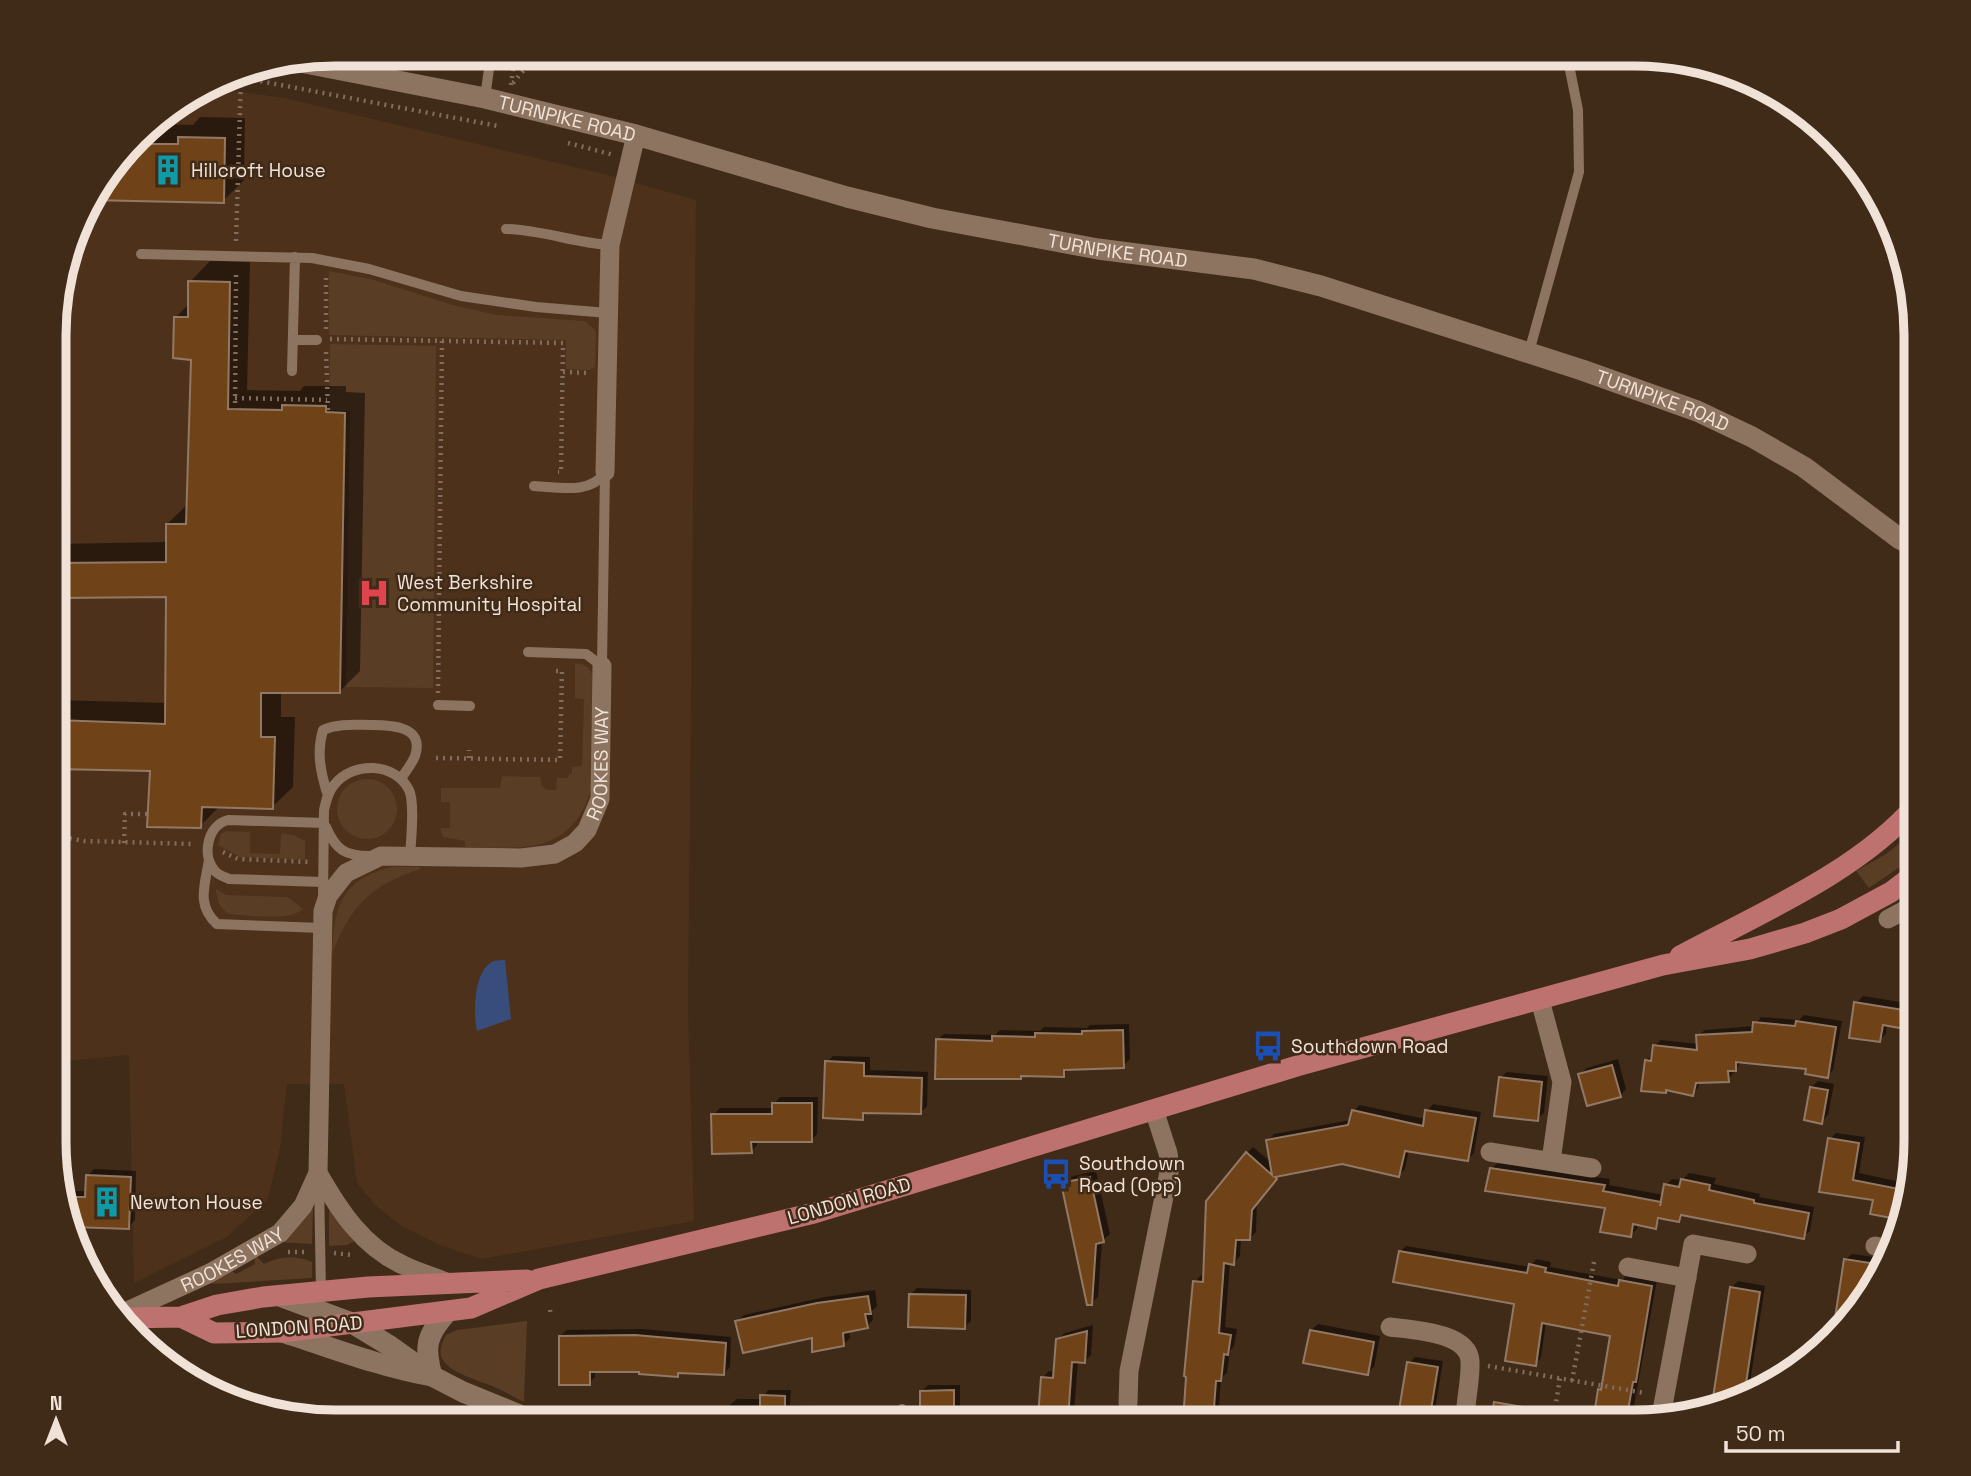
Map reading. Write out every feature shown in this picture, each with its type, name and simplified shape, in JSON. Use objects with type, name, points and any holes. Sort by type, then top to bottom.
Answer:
[{"type":"main road","points":[[1663,965],[1832,874],[1904,818]]},
{"type":"main road","points":[[1663,965],[1750,949],[1805,933],[1841,919],[1904,881]]},
{"type":"main road","name":"LONDON ROAD","points":[[132,1316],[181,1317],[217,1305],[263,1297],[282,1297],[352,1323],[471,1308],[539,1279],[814,1213],[1297,1066],[1663,965]]},
{"type":"main road","name":"LONDON ROAD","points":[[181,1317],[214,1333],[282,1332],[319,1310],[449,1283],[539,1279]]},
{"type":"street","name":"TURNPIKE ROAD","points":[[324,67],[485,98],[636,135],[847,197],[932,218],[1054,242],[1171,260],[1254,269],[1286,276],[1529,352],[1697,411],[1752,437],[1804,467],[1904,541]]},
{"type":"street","name":"ROOKES WAY","points":[[605,472],[610,246],[636,135]]},
{"type":"street","name":"ROOKES WAY","points":[[129,1313],[210,1273],[280,1233],[303,1206],[318,1174],[322,920],[328,896],[346,873],[381,856],[528,857],[555,854],[575,843],[587,830],[596,814],[600,799],[602,666]]},
{"type":"street","points":[[1888,919],[1904,910]]},
{"type":"street","points":[[1540,1000],[1562,1082],[1551,1161]]},
{"type":"street","points":[[1128,1403],[1129,1371],[1170,1167],[1154,1110]]},
{"type":"street","points":[[1490,1152],[1592,1168]]},
{"type":"street","points":[[318,1174],[338,1208],[379,1251],[401,1265],[449,1283]]},
{"type":"street","points":[[1663,1406],[1693,1244],[1747,1254]]},
{"type":"street","points":[[1628,1267],[1687,1278]]},
{"type":"street","points":[[432,1376],[428,1341],[433,1328],[446,1313]]},
{"type":"street","points":[[352,1323],[432,1376],[507,1410]]},
{"type":"street","points":[[1390,1327],[1442,1335],[1458,1341],[1468,1353],[1470,1362],[1466,1410]]},
{"type":"street","points":[[282,1332],[367,1358],[390,1368],[432,1376]]},
{"type":"lane","points":[[485,98],[489,66]]},
{"type":"lane","points":[[1529,352],[1579,172],[1578,110],[1569,66]]},
{"type":"lane","points":[[506,229],[533,230],[610,246]]},
{"type":"lane","points":[[141,254],[326,260],[369,269],[461,296],[536,307],[608,313]]},
{"type":"lane","points":[[292,371],[295,257]]},
{"type":"lane","points":[[293,340],[321,340]]},
{"type":"lane","points":[[534,486],[589,487],[598,482],[605,472]]},
{"type":"lane","name":"ROOKES WAY","points":[[602,666],[605,472]]},
{"type":"lane","points":[[528,652],[586,654],[602,666]]},
{"type":"lane","points":[[438,705],[470,706]]},
{"type":"lane","points":[[328,796],[319,769],[320,740],[323,730],[334,725],[392,725],[408,730],[416,740],[415,755],[401,779]]},
{"type":"lane","points":[[324,823],[220,822],[209,835],[209,860],[202,899],[206,914],[216,923],[322,920],[324,823],[328,796],[335,784],[346,774],[359,769],[374,767],[388,771],[401,779],[410,792],[410,856]]},
{"type":"lane","points":[[324,823],[332,840],[344,851],[353,856],[381,856]]},
{"type":"lane","points":[[209,860],[216,872],[229,880],[323,882]]},
{"type":"lane","name":"ROOKES WAY","points":[[318,1174],[319,1310]]},
{"type":"path","points":[[511,85],[513,66]]},
{"type":"path","points":[[485,98],[511,85],[527,66]]},
{"type":"path","name":"TURNPIKE ROAD","points":[[254,79],[504,127]]},
{"type":"path","points":[[236,247],[241,84]]},
{"type":"path","name":"TURNPIKE ROAD","points":[[566,142],[617,156]]},
{"type":"path","points":[[235,410],[236,264]]},
{"type":"path","points":[[321,340],[564,343],[561,472],[552,472]]},
{"type":"path","points":[[438,692],[442,341]]},
{"type":"path","points":[[563,372],[596,373]]},
{"type":"path","points":[[235,398],[327,400]]},
{"type":"path","points":[[436,758],[560,760],[562,671],[553,671]]},
{"type":"path","points":[[469,750],[469,758]]},
{"type":"path","points":[[525,751],[525,760]]},
{"type":"path","points":[[124,843],[125,814],[147,814]]},
{"type":"path","points":[[66,838],[84,841],[199,845]]},
{"type":"path","points":[[219,850],[238,859],[309,862]]},
{"type":"path","points":[[329,1252],[356,1256]]},
{"type":"path","points":[[1572,1381],[1594,1262]]},
{"type":"path","points":[[550,1310],[551,1316]]},
{"type":"path","points":[[1470,1362],[1560,1378],[1663,1406]]},
{"type":"path","points":[[1555,1410],[1560,1378]]},
{"type":"shaded area","name":"West Berkshire Community Hospital","points":[[225,90],[285,98],[608,175],[696,200],[688,1006],[694,1221],[481,1259],[442,1246],[403,1227],[376,1206],[357,1183],[344,1084],[287,1084],[280,1148],[268,1199],[227,1237],[134,1283],[129,1055],[66,1061],[66,335],[76,266],[87,232],[102,201],[133,158],[158,133],[201,102]]},
{"type":"shaded area","points":[[329,271],[374,280],[453,305],[497,315],[585,321],[596,331],[595,367],[590,370],[566,369],[566,340],[329,335]]},
{"type":"shaded area","points":[[330,344],[436,346],[433,688],[346,687],[350,411],[329,410]]},
{"type":"shaded area","points":[[575,663],[585,666],[592,674],[591,789],[582,811],[571,826],[558,837],[542,844],[524,847],[465,847],[465,841],[443,837],[440,828],[450,828],[450,802],[441,802],[441,788],[500,788],[502,776],[540,777],[542,786],[547,790],[556,790],[557,778],[568,778],[569,774],[572,774],[572,767],[582,766],[584,699],[575,698]]},
{"type":"shaded area","points":[[361,779],[373,779],[392,792],[397,809],[395,821],[384,834],[373,839],[361,839],[342,826],[337,815],[337,803],[350,784]]},
{"type":"shaded area","points":[[226,831],[250,832],[250,853],[280,854],[281,833],[293,835],[305,841],[305,860],[240,857],[218,845],[221,834]]},
{"type":"shaded area","points":[[1904,840],[1904,864],[1869,888],[1856,871],[1886,854]]},
{"type":"shaded area","points":[[392,867],[420,869],[375,890],[364,900],[347,922],[332,954],[335,922],[344,897],[361,879]]},
{"type":"shaded area","points":[[216,889],[226,895],[288,897],[303,909],[278,917],[229,914],[219,903]]},
{"type":"shaded area","points":[[313,1207],[312,1244],[277,1242]]},
{"type":"shaded area","points":[[329,1208],[356,1240],[347,1245],[329,1246]]},
{"type":"shaded area","points":[[255,1255],[264,1264],[288,1257],[312,1262],[312,1278],[213,1284],[211,1279],[229,1269],[236,1274],[255,1264]]},
{"type":"shaded area","points":[[527,1321],[524,1402],[450,1368],[441,1356],[446,1335],[457,1330]]},
{"type":"water","points":[[505,960],[511,1019],[477,1031],[475,1003],[478,982],[487,966],[494,961]]},
{"type":"building","name":"Hillcroft House","points":[[178,137],[225,138],[224,203],[102,200],[146,144],[178,144]]},
{"type":"building","points":[[188,281],[230,282],[228,409],[282,410],[282,405],[326,406],[326,412],[345,413],[340,693],[261,693],[261,737],[275,737],[273,809],[202,807],[201,828],[147,827],[150,771],[66,769],[66,720],[165,724],[166,597],[66,598],[66,563],[166,562],[166,524],[186,524],[191,360],[173,358],[174,317],[188,317]]},
{"type":"building","points":[[1854,1002],[1904,1010],[1904,1029],[1883,1025],[1880,1042],[1849,1038]]},
{"type":"building","points":[[1796,1021],[1836,1027],[1828,1078],[1805,1074],[1806,1069],[1736,1062],[1736,1071],[1728,1071],[1729,1082],[1696,1083],[1693,1096],[1666,1090],[1666,1093],[1641,1091],[1645,1060],[1651,1061],[1653,1045],[1697,1050],[1696,1035],[1752,1032],[1753,1022],[1795,1026]]},
{"type":"building","points":[[1123,1030],[1124,1068],[1064,1070],[1064,1077],[935,1079],[936,1039],[992,1041],[992,1036],[1035,1037],[1035,1033],[1082,1034],[1082,1031]]},
{"type":"building","points":[[825,1061],[864,1063],[864,1076],[922,1078],[921,1114],[863,1113],[863,1120],[823,1118]]},
{"type":"building","points":[[1612,1065],[1621,1097],[1587,1106],[1578,1074]]},
{"type":"building","points":[[1499,1077],[1542,1082],[1538,1121],[1494,1116]]},
{"type":"building","points":[[1810,1087],[1828,1090],[1822,1124],[1804,1120]]},
{"type":"building","points":[[772,1103],[812,1103],[812,1142],[751,1142],[752,1153],[712,1154],[711,1114],[772,1114]]},
{"type":"building","points":[[1352,1110],[1423,1126],[1425,1110],[1476,1118],[1468,1161],[1405,1151],[1399,1177],[1342,1164],[1275,1177],[1277,1179],[1252,1210],[1250,1240],[1236,1240],[1234,1265],[1224,1263],[1219,1333],[1231,1335],[1228,1355],[1224,1354],[1221,1381],[1216,1381],[1214,1410],[1184,1410],[1184,1376],[1193,1281],[1203,1282],[1206,1201],[1246,1152],[1272,1175],[1266,1140],[1348,1125]]},
{"type":"building","points":[[1828,1138],[1859,1143],[1853,1180],[1900,1189],[1893,1218],[1870,1214],[1873,1200],[1819,1192]]},
{"type":"building","points":[[1490,1168],[1605,1185],[1603,1191],[1661,1202],[1664,1184],[1679,1187],[1681,1179],[1710,1185],[1709,1190],[1754,1200],[1754,1203],[1809,1213],[1804,1239],[1681,1215],[1679,1222],[1658,1218],[1656,1229],[1633,1224],[1631,1237],[1600,1232],[1605,1208],[1485,1191]]},
{"type":"building","name":"Newton House","points":[[86,1175],[131,1177],[129,1229],[81,1227],[73,1197],[85,1197]]},
{"type":"building","points":[[1090,1177],[1104,1242],[1096,1244],[1092,1305],[1087,1305],[1061,1183]]},
{"type":"building","points":[[1399,1251],[1527,1273],[1529,1264],[1546,1268],[1545,1272],[1618,1286],[1619,1280],[1652,1286],[1636,1382],[1633,1382],[1628,1410],[1595,1410],[1610,1336],[1542,1323],[1536,1366],[1505,1361],[1514,1304],[1393,1282]]},
{"type":"building","points":[[1844,1259],[1875,1264],[1859,1290],[1834,1322]]},
{"type":"building","points":[[1730,1287],[1760,1292],[1746,1386],[1713,1398]]},
{"type":"building","points":[[909,1294],[966,1295],[965,1329],[908,1327]]},
{"type":"building","points":[[868,1296],[871,1314],[865,1314],[868,1328],[843,1333],[844,1346],[812,1352],[812,1338],[743,1353],[735,1321],[817,1303]]},
{"type":"building","points":[[1310,1330],[1374,1342],[1368,1375],[1303,1363]]},
{"type":"building","points":[[1087,1331],[1085,1363],[1072,1362],[1069,1410],[1039,1410],[1041,1377],[1053,1378],[1056,1339]]},
{"type":"building","points":[[635,1335],[726,1343],[724,1375],[678,1373],[678,1377],[639,1372],[590,1372],[590,1385],[559,1385],[559,1336]]},
{"type":"building","points":[[1407,1362],[1438,1367],[1431,1410],[1399,1410]]},
{"type":"building","points":[[954,1390],[954,1410],[920,1410],[920,1391]]},
{"type":"building","points":[[760,1395],[785,1396],[785,1410],[760,1410]]},
{"type":"building","points":[[1494,1402],[1540,1410],[1493,1410]]},
{"type":"place","name":"Hillcroft House","points":[[168,170]]},
{"type":"place","name":"West Berkshire Community Hospital","points":[[374,593]]},
{"type":"place","name":"Southdown Road","points":[[1268,1046]]},
{"type":"place","name":"Southdown Road (Opp)","points":[[1056,1174]]},
{"type":"place","name":"Newton House","points":[[107,1202]]}]
